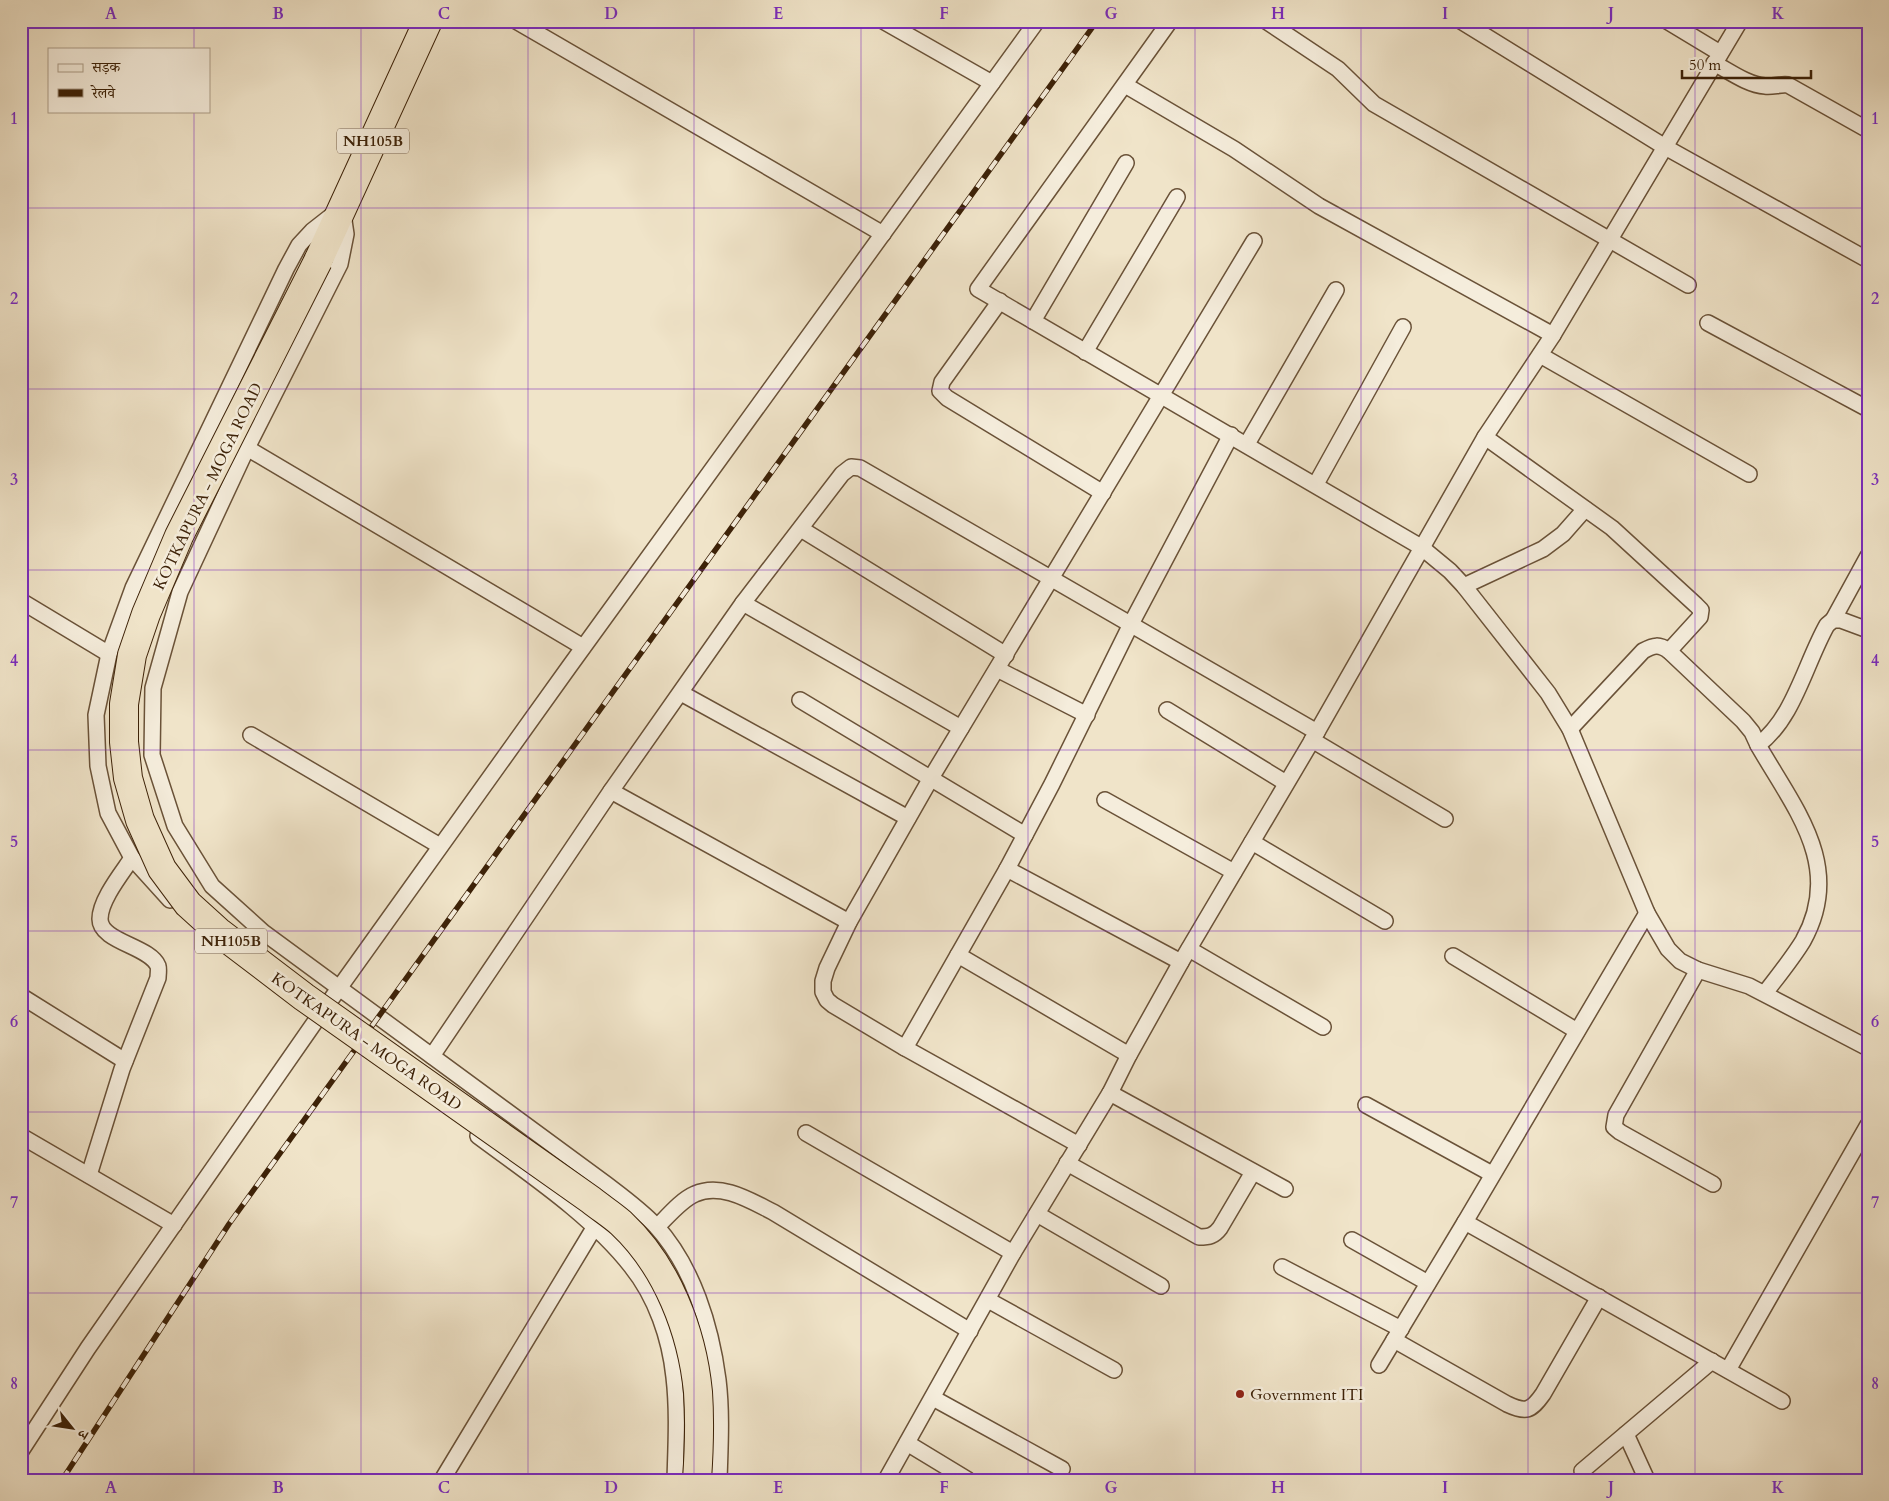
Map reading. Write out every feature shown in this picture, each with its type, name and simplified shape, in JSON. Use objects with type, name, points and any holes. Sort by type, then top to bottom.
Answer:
[{"type":"highway","name":"KOTKAPURA - MOGA ROAD","points":[[428,21],[318,261],[179,536],[146,614],[132,655],[124,704],[124,742],[128,778],[140,820],[162,869],[188,904],[220,933],[304,997],[591,1200],[621,1223],[646,1252],[666,1281],[679,1311],[690,1346],[698,1392],[699,1440],[697,1480]]},
{"type":"street","points":[[516,21],[883,234]]},
{"type":"street","points":[[883,21],[992,83]]},
{"type":"street","points":[[21,1452],[88,1348],[316,1018],[1037,21]]},
{"type":"street","points":[[1170,21],[978,289],[1316,484],[1421,547],[1450,571],[1464,586],[1548,693],[1570,729],[1647,913],[1668,949],[1680,961],[1698,970],[1765,993],[1868,1048]]},
{"type":"street","points":[[1266,21],[1338,69],[1374,104],[1688,285]]},
{"type":"street","points":[[1461,21],[1665,147],[1868,260]]},
{"type":"street","points":[[1667,21],[1754,84],[1764,86],[1788,85],[1868,130]]},
{"type":"street","points":[[886,1480],[1013,1254],[1110,1093],[1129,1055],[1185,956],[1314,736],[1484,437],[1553,335],[1740,21]]},
{"type":"street","points":[[1125,85],[1234,149],[1319,206],[1553,335]]},
{"type":"street","points":[[1033,320],[1126,163]]},
{"type":"street","points":[[1085,352],[1177,197]]},
{"type":"street","points":[[343,208],[346,234],[340,264],[247,448],[180,592],[153,688],[152,755],[174,826],[212,886],[262,932],[340,987],[606,1184],[657,1226],[681,1261],[696,1294],[708,1328],[718,1381],[720,1480]]},
{"type":"street","points":[[343,208],[299,245],[133,588],[108,654],[96,715],[98,766],[108,813],[132,858],[179,910],[242,964],[556,1195],[594,1228],[631,1266],[651,1297],[661,1321],[674,1376],[677,1404],[675,1480]]},
{"type":"street","points":[[1078,1144],[905,1048],[833,1005],[827,1000],[823,992],[823,982],[827,968],[849,922],[931,778],[1254,241]]},
{"type":"street","points":[[1246,444],[1336,290]]},
{"type":"street","points":[[1000,301],[942,382],[940,391],[947,398],[1103,492]]},
{"type":"street","points":[[1708,323],[1868,409]]},
{"type":"street","points":[[1316,484],[1403,326]]},
{"type":"street","points":[[1540,355],[1749,474]]},
{"type":"street","points":[[905,1048],[1007,869],[1087,715],[1131,624],[1231,435]]},
{"type":"street","points":[[1484,437],[1622,537],[1700,610],[1700,617],[1695,624],[1669,651]]},
{"type":"street","points":[[247,448],[583,647]]},
{"type":"street","points":[[432,1056],[611,791],[743,603],[842,474],[851,467],[856,467],[1050,580],[1131,624],[1445,819]]},
{"type":"street","points":[[1464,586],[1543,549],[1563,534],[1585,509]]},
{"type":"street","points":[[801,529],[1006,655]]},
{"type":"street","points":[[1758,745],[1770,736],[1785,714],[1820,637],[1827,625],[1834,620],[1868,556]]},
{"type":"street","points":[[21,601],[108,654]]},
{"type":"street","points":[[743,603],[961,728]]},
{"type":"street","points":[[1834,620],[1841,620],[1868,630]]},
{"type":"street","points":[[1570,729],[1643,651],[1652,646],[1660,645],[1669,651],[1743,721],[1752,732],[1804,824],[1816,857],[1820,878],[1814,916],[1803,941],[1765,993]]},
{"type":"street","points":[[998,669],[1087,715]]},
{"type":"street","points":[[681,692],[908,818]]},
{"type":"street","points":[[800,700],[1025,835]]},
{"type":"street","points":[[1167,710],[1286,782]]},
{"type":"street","points":[[251,735],[440,846]]},
{"type":"street","points":[[611,791],[849,922]]},
{"type":"street","points":[[1105,800],[1234,872]]},
{"type":"street","points":[[1252,842],[1385,921]]},
{"type":"street","points":[[88,1175],[125,1061],[158,978],[158,966],[150,957],[112,936],[103,929],[100,920],[107,897],[132,858]]},
{"type":"street","points":[[1007,869],[1185,956],[1323,1027]]},
{"type":"street","points":[[1379,1365],[1647,913]]},
{"type":"street","points":[[958,955],[1129,1055]]},
{"type":"street","points":[[1453,956],[1577,1031]]},
{"type":"street","points":[[1698,970],[1616,1115],[1614,1127],[1713,1184]]},
{"type":"street","points":[[21,996],[125,1061]]},
{"type":"street","points":[[1110,1093],[1284,1189]]},
{"type":"street","points":[[1366,1104],[1492,1174]]},
{"type":"street","points":[[1728,1370],[1868,1125]]},
{"type":"street","points":[[806,1133],[1013,1254]]},
{"type":"street","points":[[21,1136],[174,1225]]},
{"type":"street","points":[[1067,1163],[1199,1237],[1214,1235],[1220,1228],[1253,1172]]},
{"type":"street","points":[[657,1226],[683,1202],[696,1194],[708,1191],[728,1192],[751,1200],[773,1212],[970,1330]]},
{"type":"street","points":[[1037,1214],[1161,1286]]},
{"type":"street","points":[[1464,1222],[1782,1401]]},
{"type":"street","points":[[442,1480],[594,1228]]},
{"type":"street","points":[[1352,1240],[1428,1283]]},
{"type":"street","points":[[1282,1267],[1398,1334],[1519,1410],[1528,1409],[1536,1404],[1599,1297]]},
{"type":"street","points":[[988,1300],[1114,1370]]},
{"type":"street","points":[[1582,1471],[1712,1361]]},
{"type":"street","points":[[933,1398],[1062,1468]]},
{"type":"street","points":[[1626,1434],[1647,1480]]},
{"type":"street","points":[[907,1443],[968,1480]]},
{"type":"railway","points":[[62,1480],[229,1224],[1097,21]]},
{"type":"place","name":"Government ITI","points":[[1240,1394]]}]
